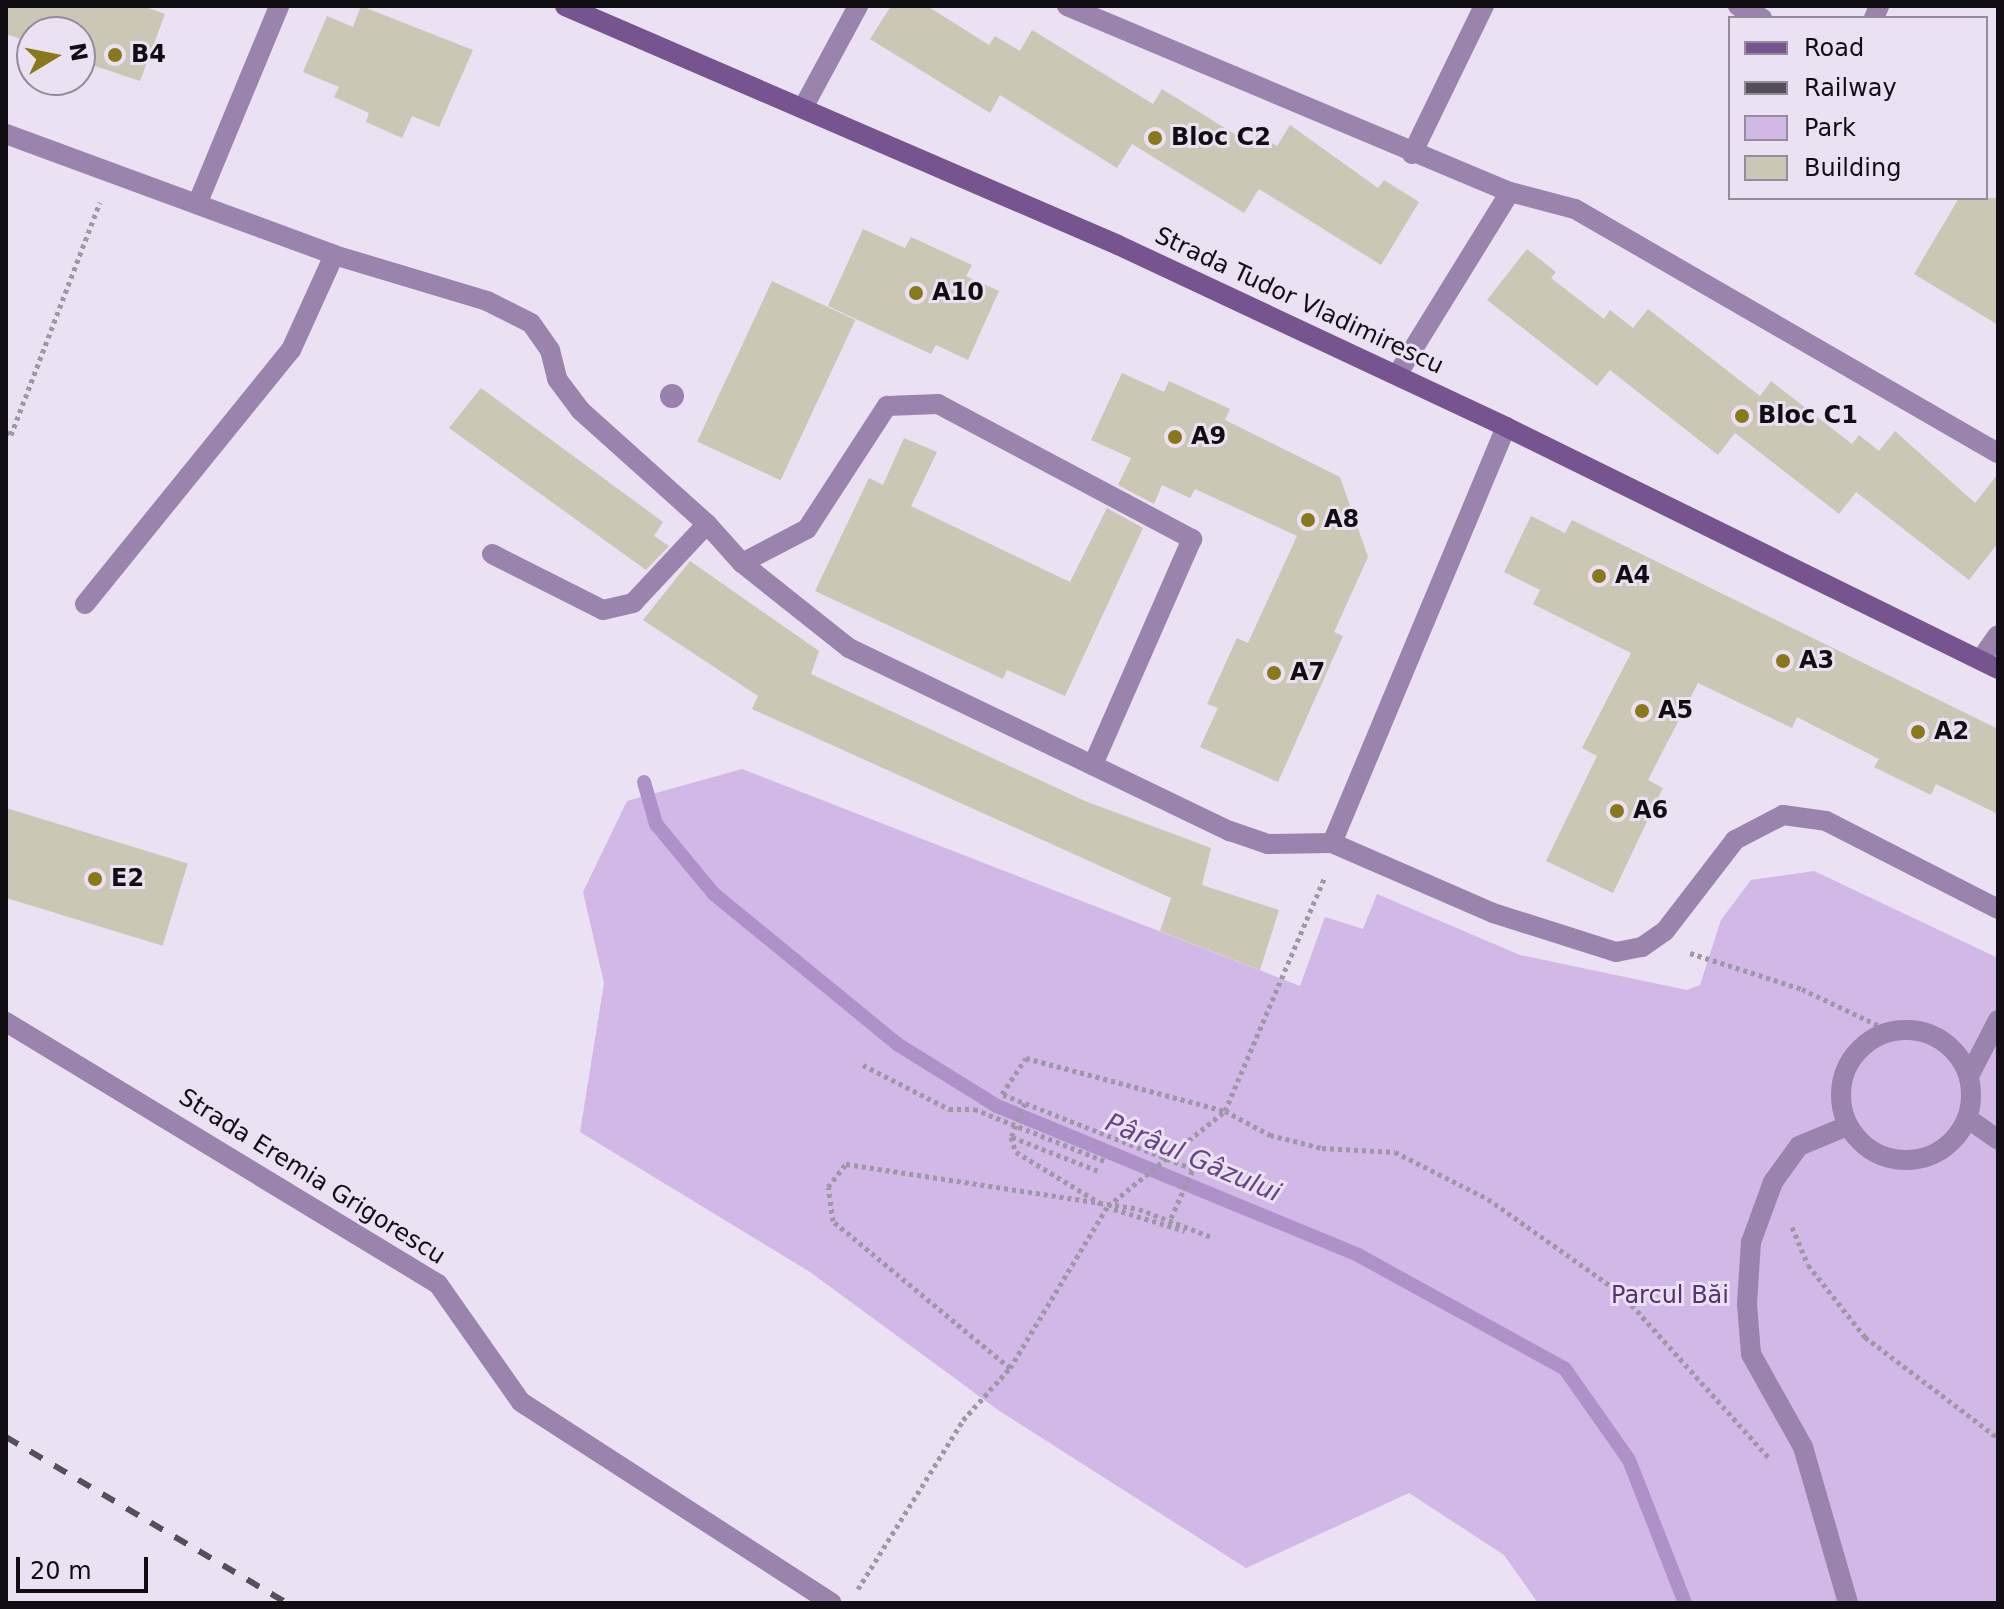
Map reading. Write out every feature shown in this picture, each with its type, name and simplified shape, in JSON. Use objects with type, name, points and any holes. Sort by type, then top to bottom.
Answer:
[{"type":"street","points":[[198,202],[279,6]]},
{"type":"street","name":"Strada Tudor Vladimirescu","points":[[565,6],[804,106],[1397,375],[1990,664]]},
{"type":"street","points":[[804,106],[858,6]]},
{"type":"street","points":[[1067,6],[1412,154],[1510,192],[1575,209],[1998,453]]},
{"type":"street","points":[[1412,154],[1484,6]]},
{"type":"street","points":[[1738,6],[1758,16]]},
{"type":"street","points":[[6,134],[113,170],[334,255],[487,301],[531,323],[550,350],[557,379],[580,410],[707,524],[742,563],[849,648],[1093,765],[1268,844],[1335,845],[1590,947],[1642,947],[1665,931],[1735,840],[1783,815],[1826,821],[1998,909]]},
{"type":"street","points":[[1397,375],[1510,192]]},
{"type":"street","points":[[85,604],[291,350],[334,255]]},
{"type":"street","points":[[742,563],[807,529],[887,406],[938,404],[1192,539],[1093,765]]},
{"type":"street","points":[[1335,845],[1506,427]]},
{"type":"street","points":[[492,554],[603,610],[633,603],[707,524]]},
{"type":"street","points":[[1990,664],[1998,635]]},
{"type":"street","points":[[1969,1076],[1943,1041],[1924,1032],[1892,1032],[1862,1046],[1849,1063],[1841,1105],[1847,1126],[1878,1155],[1921,1160],[1957,1137],[1967,1118],[1969,1076],[1998,1020]]},
{"type":"street","name":"Strada Eremia Grigorescu","points":[[6,1022],[438,1284],[521,1402],[832,1603]]},
{"type":"street","points":[[1967,1118],[1998,1140]]},
{"type":"street","points":[[1847,1126],[1799,1146],[1773,1182],[1751,1242],[1751,1354],[1803,1447],[1848,1603]]},
{"type":"path","points":[[6,432],[11,435],[113,170]]},
{"type":"path","points":[[849,1603],[963,1420],[1010,1368],[1107,1207],[1225,1111],[1335,845]]},
{"type":"path","points":[[1665,931],[1695,958],[1802,989],[1892,1032]]},
{"type":"path","points":[[1171,1218],[1193,1169],[1002,1094],[1026,1058],[1225,1111],[1270,1135],[1322,1148],[1395,1152],[1488,1199],[1621,1293],[1771,1461]]},
{"type":"path","points":[[863,1065],[949,1109],[974,1109],[1105,1161]]},
{"type":"path","points":[[1025,1103],[1011,1137],[1016,1152],[1107,1207],[1214,1238]]},
{"type":"path","points":[[1011,1137],[1101,1172]]},
{"type":"path","points":[[1010,1368],[833,1221],[828,1187],[846,1164],[1171,1218],[1190,1233]]},
{"type":"path","points":[[1773,1182],[1808,1265],[1865,1337],[1998,1438]]},
{"type":"green space","name":"Parcul Băi","points":[[742,769],[1300,986],[1325,917],[1363,929],[1377,894],[1520,955],[1687,990],[1700,985],[1721,920],[1751,880],[1814,871],[1998,958],[1998,1603],[1538,1603],[1504,1555],[1409,1493],[1246,1568],[998,1410],[810,1272],[580,1132],[604,983],[583,892],[627,801]]},
{"type":"building","name":"B4","points":[[6,6],[143,6],[165,14],[140,81],[96,66],[96,16],[16,16],[16,37],[6,34]]},
{"type":"building","points":[[361,6],[473,50],[439,127],[412,116],[402,138],[366,122],[369,113],[334,97],[339,87],[303,72],[327,16],[353,27]]},
{"type":"building","name":"Bloc C2","points":[[891,6],[927,6],[989,45],[995,36],[1020,51],[1032,30],[1153,104],[1162,89],[1249,143],[1256,133],[1277,146],[1290,125],[1378,188],[1384,180],[1419,202],[1381,265],[1259,189],[1244,213],[1132,144],[1117,168],[1000,95],[990,113],[870,39]]},
{"type":"building","points":[[1998,198],[1998,325],[1914,274],[1958,200]]},
{"type":"building","name":"A10","points":[[863,229],[905,248],[911,237],[972,265],[966,276],[999,291],[968,360],[936,345],[931,354],[828,306]]},
{"type":"building","name":"Bloc C1","points":[[1527,249],[1556,272],[1551,278],[1604,319],[1610,310],[1633,328],[1648,309],[1760,396],[1771,381],[1852,444],[1859,435],[1879,451],[1895,431],[1975,503],[1998,474],[1998,543],[1969,580],[1856,492],[1839,514],[1735,433],[1718,455],[1610,370],[1597,386],[1487,300]]},
{"type":"building","points":[[772,281],[855,320],[781,480],[697,441]]},
{"type":"building","points":[[1122,373],[1164,392],[1169,381],[1230,409],[1225,420],[1340,477],[1368,557],[1334,632],[1343,636],[1278,782],[1200,747],[1218,708],[1207,704],[1237,638],[1248,643],[1297,536],[1195,489],[1190,498],[1162,485],[1154,504],[1118,485],[1131,458],[1091,440]]},
{"type":"building","points":[[481,388],[663,522],[654,536],[669,546],[646,570],[449,428]]},
{"type":"building","points":[[904,438],[937,452],[911,506],[1070,582],[1107,508],[1143,528],[1065,696],[1007,670],[1003,679],[815,591],[869,478],[883,485]]},
{"type":"building","points":[[1531,516],[1565,533],[1572,520],[1998,729],[1998,814],[1936,784],[1931,795],[1874,767],[1879,759],[1797,717],[1792,728],[1698,683],[1648,780],[1663,788],[1613,893],[1546,861],[1597,756],[1582,748],[1631,653],[1533,604],[1540,590],[1504,572]]},
{"type":"building","points":[[690,561],[819,651],[811,674],[1085,801],[1211,848],[1202,885],[1279,910],[1260,970],[1160,931],[1171,898],[752,709],[758,696],[643,620]]},
{"type":"building","name":"E2","points":[[6,808],[188,864],[163,946],[6,898]]},
{"type":"waterway","name":"Pârâul Gâzului","points":[[644,782],[656,824],[714,894],[897,1044],[997,1106],[1358,1255],[1565,1369],[1629,1460],[1685,1603]]},
{"type":"railway","points":[[6,1437],[287,1603]]},
{"type":"place","name":"B4","points":[[115,55]]},
{"type":"place","name":"Bloc C2","points":[[1155,138]]},
{"type":"place","name":"A10","points":[[916,293]]},
{"type":"place","name":"Bloc C1","points":[[1742,416]]},
{"type":"place","name":"A9","points":[[1175,437]]},
{"type":"place","name":"A8","points":[[1308,520]]},
{"type":"place","name":"A4","points":[[1599,576]]},
{"type":"place","name":"A3","points":[[1783,661]]},
{"type":"place","name":"A7","points":[[1274,673]]},
{"type":"place","name":"A5","points":[[1642,711]]},
{"type":"place","name":"A2","points":[[1918,732]]},
{"type":"place","name":"A6","points":[[1617,811]]},
{"type":"place","name":"E2","points":[[95,879]]}]
